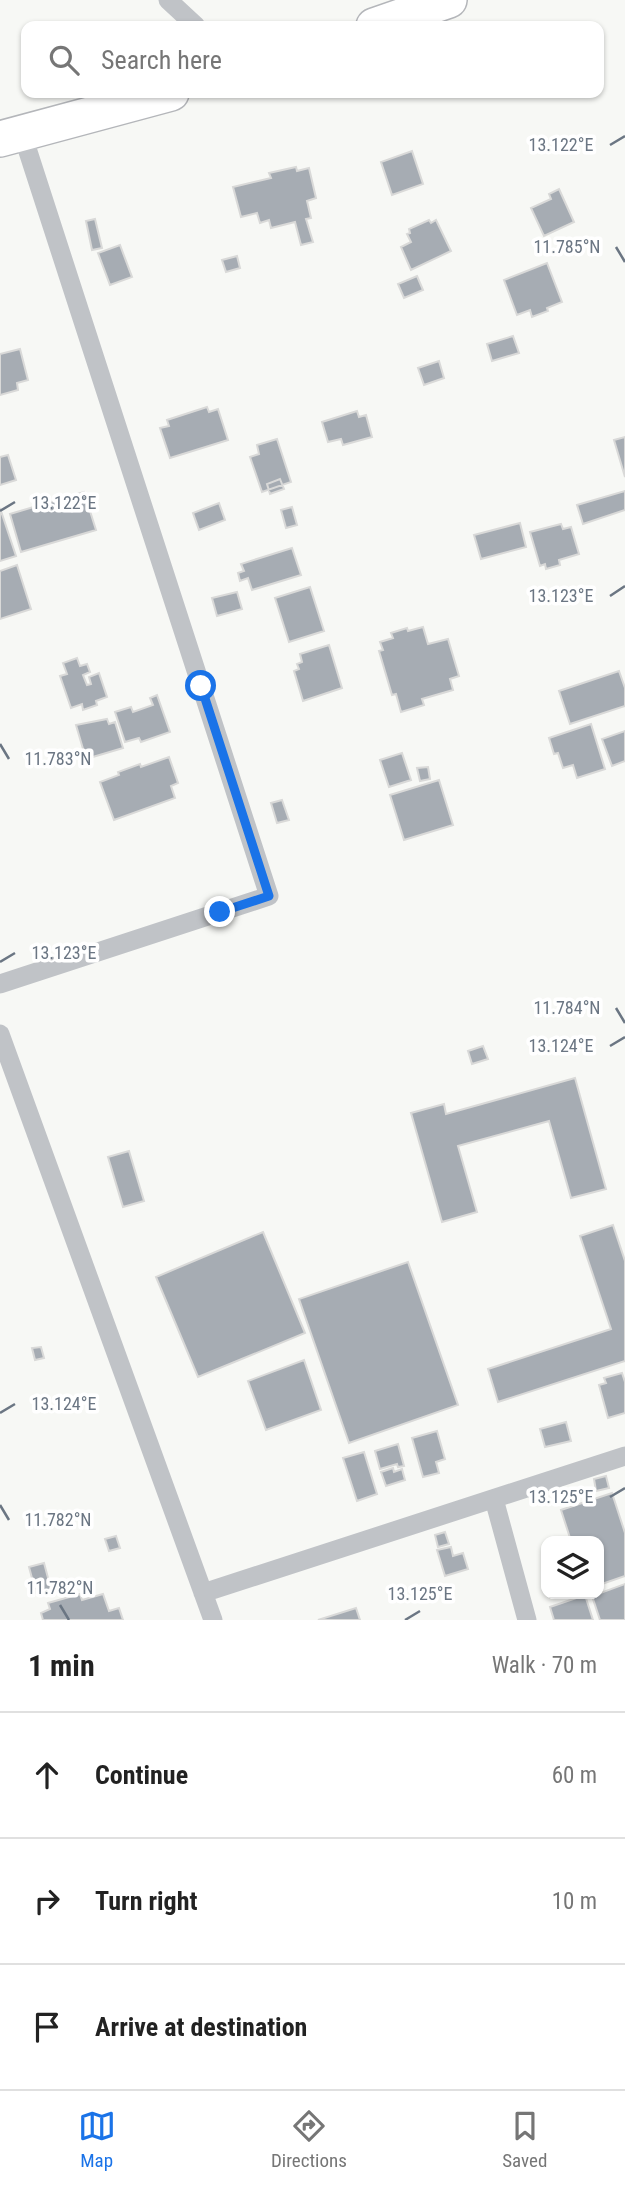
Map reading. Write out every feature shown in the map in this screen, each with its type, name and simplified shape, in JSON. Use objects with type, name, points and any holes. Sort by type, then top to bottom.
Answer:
[{"type":"highway","points":[[388,21],[449,0]]},
{"type":"highway","points":[[11,136],[154,98]]},
{"type":"street","points":[[168,0],[191,21]]},
{"type":"street","points":[[0,984],[269,896],[11,136]]},
{"type":"street","points":[[0,1034],[213,1620]]},
{"type":"street","points":[[203,1593],[625,1456]]},
{"type":"street","points":[[494,1499],[527,1620]]},
{"type":"building","points":[[412,151],[423,184],[392,195],[381,162]]},
{"type":"building","points":[[296,167],[297,171],[309,168],[316,198],[307,201],[311,218],[306,219],[313,242],[301,245],[295,222],[271,228],[269,220],[260,223],[257,213],[241,217],[233,187],[271,178],[269,173]]},
{"type":"building","points":[[559,189],[574,222],[544,236],[531,208],[551,199],[549,194]]},
{"type":"building","points":[[95,219],[102,248],[92,250],[86,221]]},
{"type":"building","points":[[429,220],[431,223],[436,220],[451,251],[411,270],[401,247],[411,242],[407,234],[410,233],[409,229]]},
{"type":"building","points":[[120,245],[132,277],[110,285],[98,253]]},
{"type":"building","points":[[237,256],[240,268],[226,272],[222,260]]},
{"type":"building","points":[[547,263],[562,302],[532,317],[530,310],[517,315],[504,280]]},
{"type":"building","points":[[417,276],[423,290],[404,298],[398,284]]},
{"type":"building","points":[[513,336],[519,353],[492,361],[487,344]]},
{"type":"building","points":[[20,349],[28,380],[17,383],[18,390],[0,395],[0,354]]},
{"type":"building","points":[[439,361],[444,378],[424,385],[418,368]]},
{"type":"building","points":[[207,407],[209,412],[218,409],[228,440],[170,458],[160,428],[169,426],[167,420]]},
{"type":"building","points":[[357,411],[359,417],[366,415],[372,437],[343,445],[341,439],[328,442],[322,422]]},
{"type":"building","points":[[625,437],[625,477],[614,440]]},
{"type":"building","points":[[277,439],[291,482],[262,492],[250,457],[259,454],[257,445]]},
{"type":"building","points":[[8,455],[16,480],[0,485],[0,457]]},
{"type":"building","points":[[280,479],[284,489],[270,494],[267,484]]},
{"type":"building","points":[[625,491],[625,510],[583,524],[577,505]]},
{"type":"building","points":[[84,492],[96,530],[21,552],[10,514]]},
{"type":"building","points":[[219,503],[225,520],[199,530],[193,513]]},
{"type":"building","points":[[292,507],[297,525],[286,528],[281,510]]},
{"type":"building","points":[[0,508],[16,556],[0,561]]},
{"type":"building","points":[[520,523],[526,547],[481,559],[474,535]]},
{"type":"building","points":[[561,524],[563,529],[571,527],[579,554],[559,560],[560,565],[546,569],[545,564],[540,566],[530,532]]},
{"type":"building","points":[[292,548],[301,575],[252,590],[248,578],[240,581],[238,573],[244,571],[241,564]]},
{"type":"building","points":[[17,565],[31,609],[0,619],[0,571]]},
{"type":"building","points":[[310,587],[324,631],[289,642],[275,598]]},
{"type":"building","points":[[237,592],[242,609],[217,616],[212,598]]},
{"type":"building","points":[[423,627],[428,644],[448,639],[459,676],[450,679],[453,690],[422,699],[424,705],[401,712],[396,694],[392,695],[379,651],[383,650],[380,642],[393,638],[391,633]]},
{"type":"building","points":[[329,645],[342,688],[303,701],[294,671],[299,669],[297,664],[302,662],[300,654]]},
{"type":"building","points":[[77,658],[80,666],[87,664],[90,672],[83,675],[87,685],[91,684],[89,677],[99,673],[107,697],[96,701],[97,705],[83,710],[82,704],[71,708],[60,676],[67,674],[63,663]]},
{"type":"building","points":[[619,671],[625,688],[625,706],[570,724],[559,691]]},
{"type":"building","points":[[157,695],[170,732],[141,742],[139,738],[125,742],[115,712],[131,707],[133,712],[153,705],[150,698]]},
{"type":"building","points":[[107,719],[109,724],[115,722],[123,748],[86,759],[76,725]]},
{"type":"building","points":[[591,724],[605,769],[577,778],[573,765],[563,768],[558,753],[554,754],[549,738]]},
{"type":"building","points":[[625,731],[625,761],[612,766],[602,739]]},
{"type":"building","points":[[402,753],[411,780],[389,787],[380,760]]},
{"type":"building","points":[[169,757],[178,783],[171,786],[175,798],[114,820],[100,782],[140,764],[141,767]]},
{"type":"building","points":[[428,767],[430,779],[420,781],[417,768]]},
{"type":"building","points":[[439,780],[453,825],[404,840],[390,795]]},
{"type":"building","points":[[282,800],[289,820],[277,823],[271,803]]},
{"type":"building","points":[[483,1046],[488,1059],[472,1064],[468,1051]]},
{"type":"building","points":[[575,1078],[606,1189],[571,1198],[549,1121],[458,1146],[477,1212],[442,1222],[411,1113],[444,1104],[446,1114]]},
{"type":"building","points":[[129,1151],[144,1201],[123,1207],[108,1157]]},
{"type":"building","points":[[613,1225],[625,1261],[625,1361],[498,1402],[488,1369],[611,1329],[580,1236]]},
{"type":"building","points":[[263,1232],[305,1333],[198,1377],[156,1277]]},
{"type":"building","points":[[408,1262],[458,1405],[349,1443],[299,1299]]},
{"type":"building","points":[[41,1347],[44,1358],[35,1360],[32,1348]]},
{"type":"building","points":[[304,1360],[321,1410],[266,1430],[248,1381]]},
{"type":"building","points":[[622,1373],[625,1382],[625,1413],[608,1418],[599,1385],[606,1383],[604,1378]]},
{"type":"building","points":[[566,1422],[571,1441],[545,1447],[540,1429]]},
{"type":"building","points":[[437,1431],[445,1459],[436,1462],[439,1473],[423,1477],[412,1438]]},
{"type":"building","points":[[398,1444],[404,1466],[398,1467],[397,1464],[380,1469],[375,1451]]},
{"type":"building","points":[[364,1452],[377,1494],[357,1501],[343,1458]]},
{"type":"building","points":[[393,1468],[394,1472],[402,1469],[405,1480],[386,1486],[381,1472]]},
{"type":"building","points":[[606,1476],[609,1488],[596,1491],[594,1479]]},
{"type":"building","points":[[612,1493],[625,1533],[625,1576],[604,1583],[604,1536],[569,1536],[561,1510]]},
{"type":"building","points":[[445,1532],[449,1544],[438,1547],[435,1535]]},
{"type":"building","points":[[116,1536],[120,1548],[109,1551],[105,1539]]},
{"type":"building","points":[[451,1547],[453,1556],[463,1553],[468,1569],[445,1576],[437,1550]]},
{"type":"building","points":[[44,1563],[51,1589],[36,1593],[29,1567]]},
{"type":"building","points":[[625,1584],[625,1620],[600,1620],[593,1599],[604,1599],[604,1592]]},
{"type":"building","points":[[80,1594],[82,1600],[103,1594],[109,1611],[119,1608],[123,1620],[43,1620],[41,1613],[50,1609],[48,1603]]},
{"type":"building","points":[[573,1599],[586,1599],[593,1620],[554,1620],[550,1607]]},
{"type":"building","points":[[356,1608],[360,1620],[318,1620]]},
{"type":"route","points":[[201,686],[269,896],[220,912]]}]
